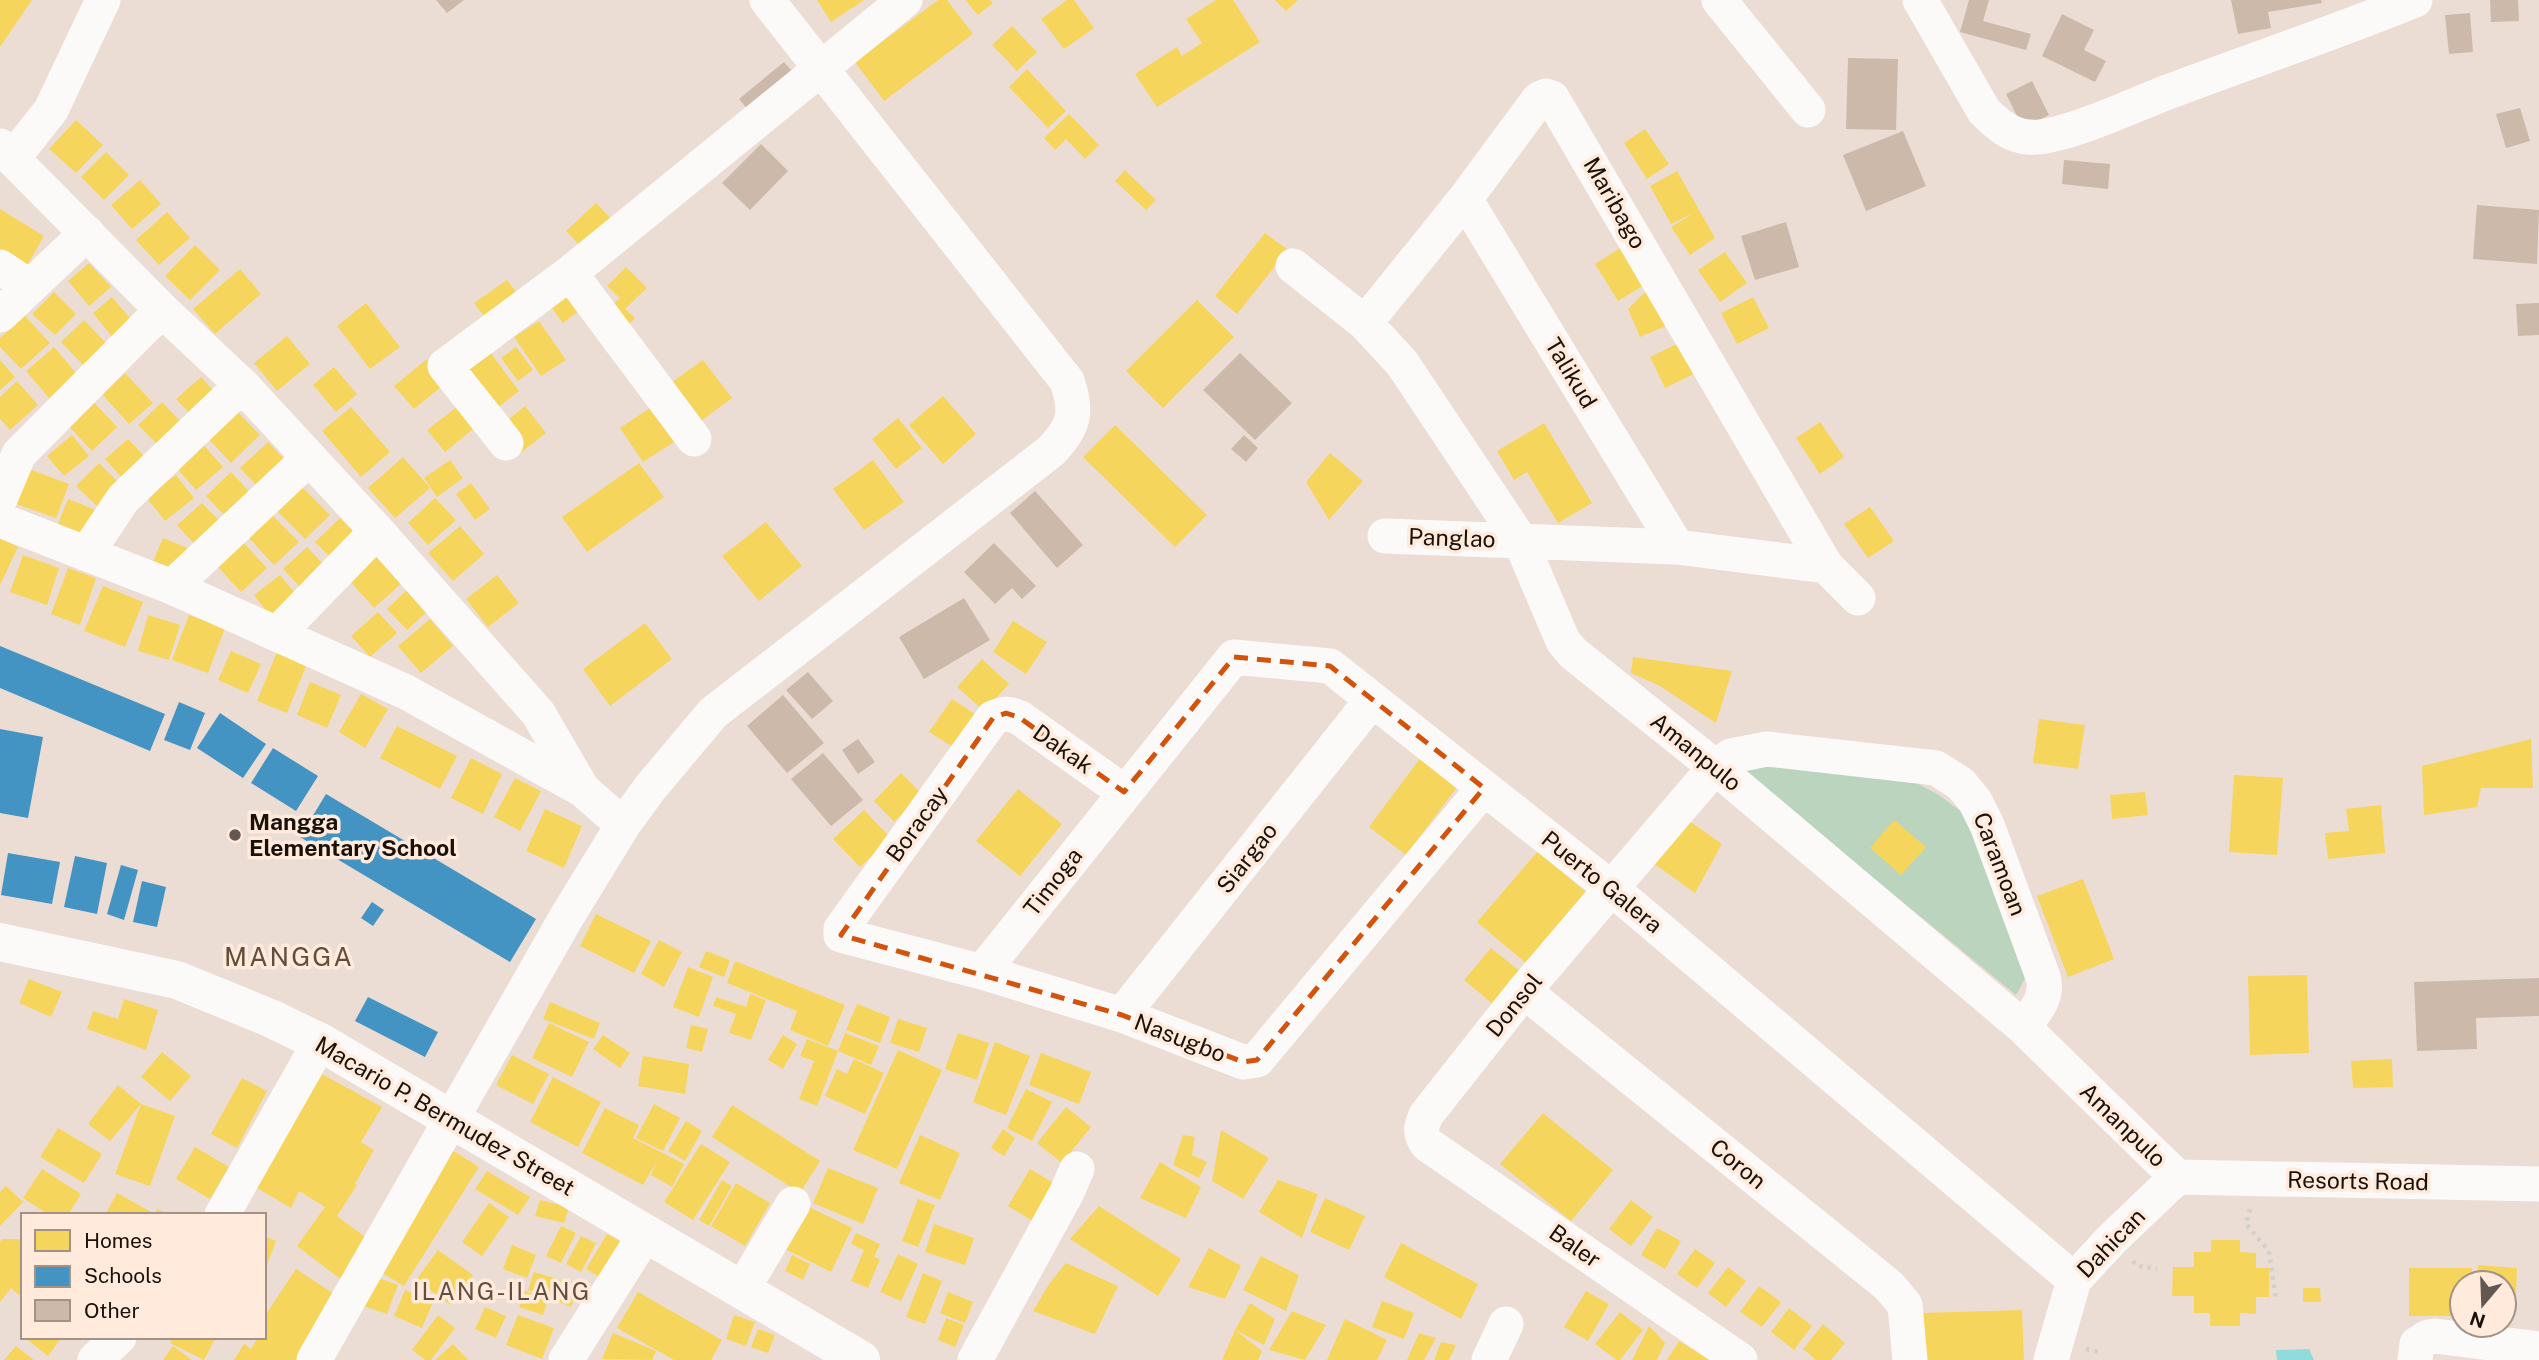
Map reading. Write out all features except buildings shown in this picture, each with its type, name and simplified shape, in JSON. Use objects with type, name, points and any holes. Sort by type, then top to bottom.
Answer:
[{"type":"main road","name":"Macario P. Bermudez Street","points":[[0,942],[177,980],[320,1042],[742,1290],[852,1358]]},
{"type":"street","points":[[103,0],[51,110],[7,152],[162,310],[242,385],[377,531],[538,713],[583,790]]},
{"type":"street","points":[[314,1360],[566,918],[623,825],[650,788],[713,713],[1051,451],[1066,434],[1073,418],[1073,398],[1067,381],[767,0]]},
{"type":"street","points":[[506,443],[445,366],[570,273],[905,0]]},
{"type":"street","points":[[1719,0],[1808,110]]},
{"type":"street","points":[[1920,0],[1984,111],[1998,125],[2013,134],[2029,137],[2046,136],[2106,116],[2344,14],[2415,0]]},
{"type":"street","name":"Maribago","points":[[1365,323],[1465,199],[1539,99],[1546,96],[1556,101],[1826,566],[1858,598]]},
{"type":"street","name":"Talikud","points":[[1465,199],[1677,547]]},
{"type":"street","points":[[0,314],[87,233]]},
{"type":"street","name":"Amanpulo","points":[[1293,266],[1365,323],[1402,363],[1520,540],[1566,645],[2023,1027],[2177,1177]]},
{"type":"street","points":[[0,267],[30,287]]},
{"type":"street","points":[[570,273],[694,439]]},
{"type":"street","points":[[0,499],[19,454],[162,310]]},
{"type":"street","points":[[87,553],[123,499],[242,385]]},
{"type":"street","points":[[172,587],[308,458]]},
{"type":"street","points":[[0,520],[172,587],[406,692],[583,790],[623,825]]},
{"type":"street","points":[[276,634],[377,531]]},
{"type":"street","name":"Panglao","points":[[1385,536],[1520,540]]},
{"type":"street","points":[[1520,540],[1677,547],[1826,566]]},
{"type":"street","name":"Puerto Galera","points":[[1124,792],[1235,656],[1325,665],[1611,888],[2074,1280]]},
{"type":"street","name":"Siargao","points":[[1122,1015],[1372,700]]},
{"type":"street","name":"Dakak","points":[[1000,715],[1012,714],[1020,718],[1124,792]]},
{"type":"street","name":"Boracay","points":[[842,936],[841,929],[993,718],[1000,715]]},
{"type":"street","name":"Caramoan","points":[[1715,767],[1731,756],[1766,749],[1936,768],[1961,784],[1975,801],[1987,825],[2045,986],[2043,998],[2023,1027]]},
{"type":"street","name":"Donsol","points":[[1422,1125],[1426,1115],[1524,991],[1715,767]]},
{"type":"street","name":"Nasugbo","points":[[842,936],[982,972],[1122,1015],[1243,1062],[1257,1060],[1484,788]]},
{"type":"street","name":"Timoga","points":[[982,972],[1124,792]]},
{"type":"street","name":"Coron","points":[[1524,991],[1889,1286],[1905,1305],[1910,1360]]},
{"type":"street","points":[[223,1213],[320,1042]]},
{"type":"street","name":"Baler","points":[[1422,1125],[1421,1136],[1427,1144],[1740,1360]]},
{"type":"street","points":[[975,1360],[1077,1169]]},
{"type":"street","name":"Dahican","points":[[2052,1360],[2074,1280],[2112,1239],[2177,1177]]},
{"type":"street","name":"Resorts Road","points":[[2177,1177],[2539,1184]]},
{"type":"street","points":[[742,1290],[793,1204]]},
{"type":"street","points":[[566,1360],[646,1233]]},
{"type":"street","points":[[1489,1360],[1506,1324]]},
{"type":"street","points":[[2416,1360],[2417,1344],[2435,1336],[2539,1349]]},
{"type":"street","points":[[94,1360],[117,1339]]},
{"type":"path","points":[[2251,1180],[2250,1208],[2246,1224],[2269,1251],[2276,1300]]},
{"type":"highlighted area","points":[[1234,657],[1330,666],[1484,788],[1257,1060],[1243,1062],[1122,1015],[841,935],[993,718],[1006,713],[1020,718],[1124,792]]},
{"type":"green space","points":[[1810,758],[1894,771],[1939,795],[1967,816],[2032,966],[2016,995],[1743,771]]},
{"type":"water","points":[[2309,1349],[2314,1360],[2277,1360],[2276,1350]]},
{"type":"place","name":"Mangga Elementary School","points":[[235,835]]},
{"type":"district","name":"MANGGA","points":[[289,957]]},
{"type":"district","name":"ILANG-ILANG","points":[[502,1292]]}]
